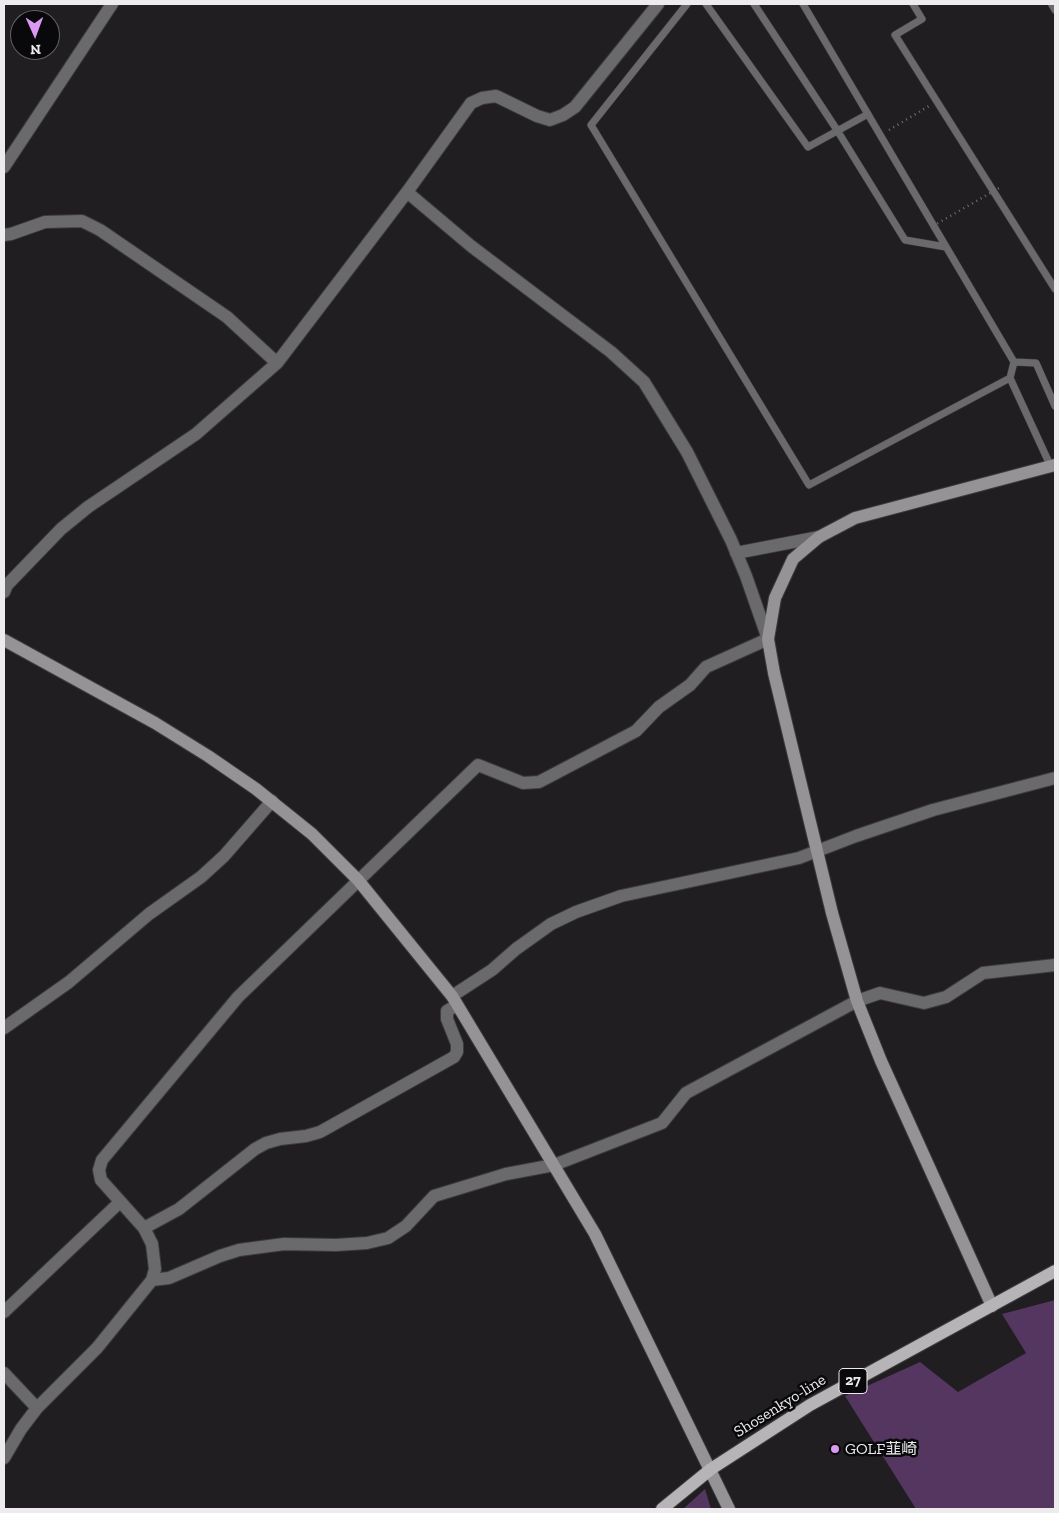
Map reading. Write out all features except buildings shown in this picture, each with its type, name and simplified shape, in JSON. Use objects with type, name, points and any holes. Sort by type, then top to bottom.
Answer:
[{"type":"main road","name":"Shosenkyo-line","points":[[662,1509],[711,1469],[810,1405],[1055,1271]]},
{"type":"street","points":[[4,167],[112,4]]},
{"type":"street","points":[[4,592],[61,529],[88,508],[196,434],[277,363],[407,192],[471,103],[482,98],[496,96],[528,112],[550,120],[575,107],[658,4]]},
{"type":"street","points":[[407,192],[471,246],[611,352],[644,382],[687,452],[746,576],[768,639],[774,673],[817,851],[857,1001],[881,1061],[992,1306]]},
{"type":"street","points":[[4,235],[45,222],[82,221],[100,230],[227,317],[277,363]]},
{"type":"street","points":[[736,553],[819,536],[855,518],[1053,466]]},
{"type":"street","points":[[768,639],[775,598],[794,560],[819,536]]},
{"type":"street","points":[[4,1458],[21,1429],[37,1408],[97,1348],[152,1280],[154,1256],[152,1244],[144,1228],[101,1180],[102,1160],[238,998],[478,764],[523,783],[539,782],[636,731],[659,707],[690,685],[706,667],[768,639]]},
{"type":"street","points":[[4,640],[155,723],[208,756],[272,801],[312,834],[358,880],[454,1001],[595,1234],[730,1509]]},
{"type":"street","points":[[144,1228],[179,1208],[255,1149],[273,1141],[320,1132],[454,1057],[458,1052],[457,1044],[447,1019],[447,1011],[454,1001],[516,949],[544,929],[576,912],[622,896],[799,858],[933,810],[1055,778]]},
{"type":"street","points":[[4,1028],[69,982],[149,914],[201,877],[224,856],[272,801]]},
{"type":"street","points":[[152,1280],[168,1278],[239,1250],[284,1244],[336,1245],[367,1243],[388,1238],[406,1226],[434,1196],[506,1174],[554,1165],[662,1123],[686,1093],[857,1001],[880,993],[924,1003],[946,996],[983,973],[1055,965]]},
{"type":"street","points":[[4,1312],[120,1202]]},
{"type":"street","points":[[4,1373],[37,1408]]},
{"type":"lane","points":[[687,4],[591,125],[809,485],[1010,378]]},
{"type":"lane","points":[[706,4],[808,147],[868,114]]},
{"type":"lane","points":[[754,4],[837,130],[904,240],[946,247]]},
{"type":"lane","points":[[803,4],[1014,362],[1010,378],[1053,466]]},
{"type":"lane","points":[[913,4],[922,19],[895,35],[1055,289]]},
{"type":"lane","points":[[1014,362],[1036,363],[1055,406]]},
{"type":"path","points":[[881,136],[937,101]]},
{"type":"path","points":[[934,226],[999,188]]},
{"type":"shaded area","points":[[1055,1300],[1055,1509],[916,1509],[845,1396],[920,1362],[958,1392],[1026,1353],[1002,1314]]},
{"type":"shaded area","points":[[705,1489],[711,1509],[683,1509]]},
{"type":"place","name":"GOLF韮崎","points":[[835,1449]]}]
